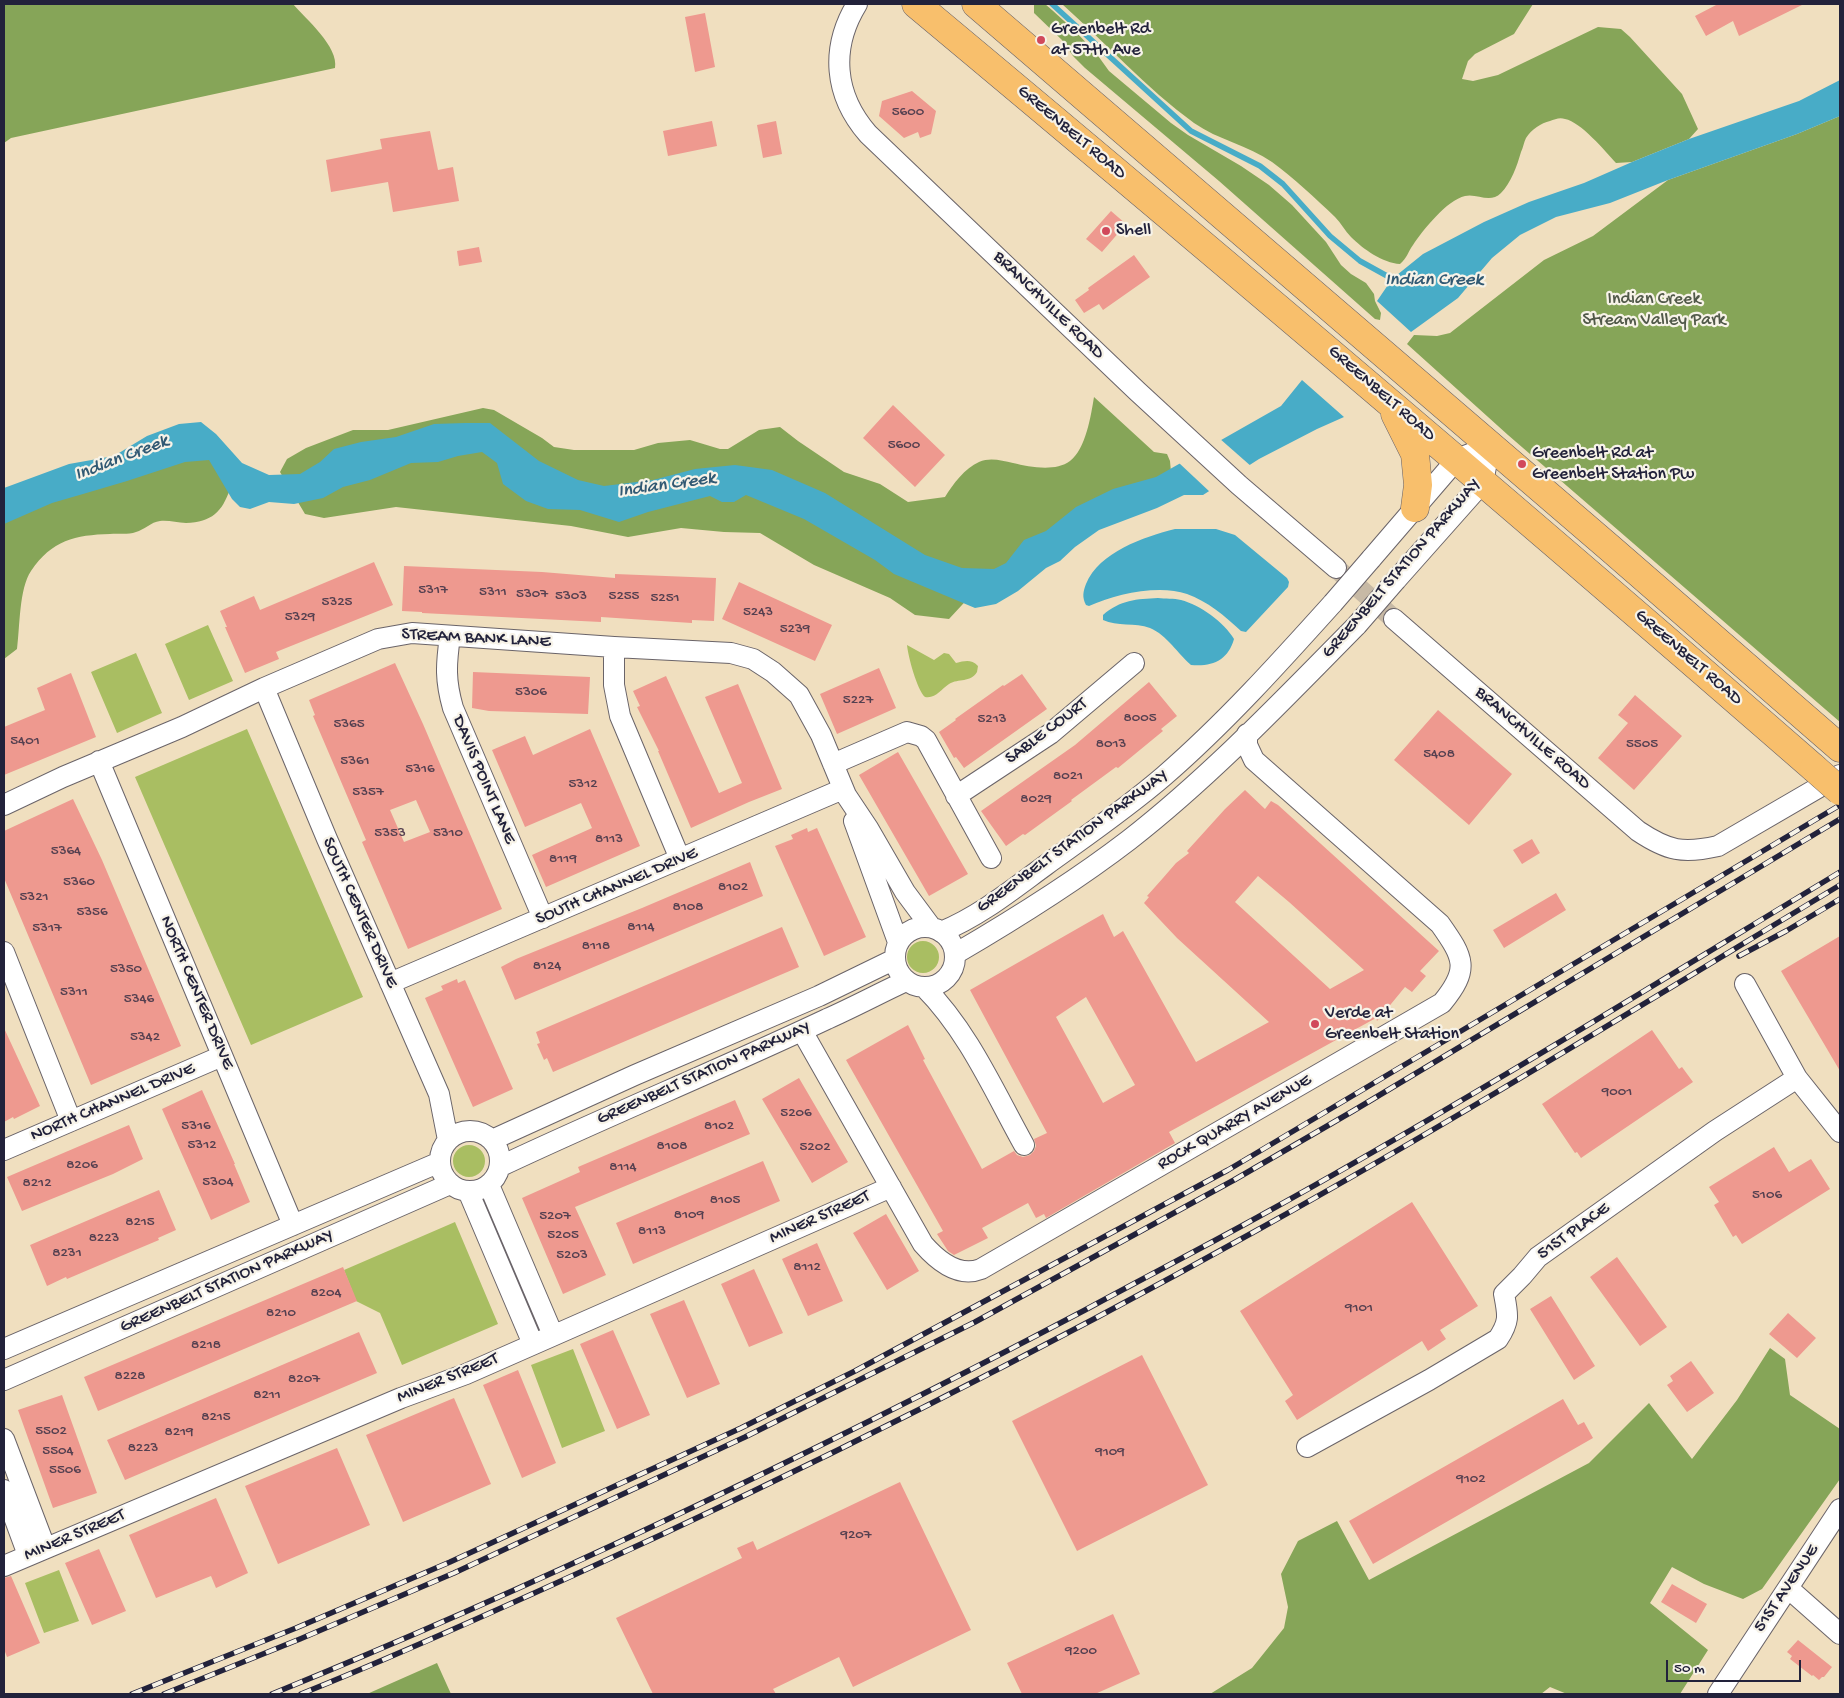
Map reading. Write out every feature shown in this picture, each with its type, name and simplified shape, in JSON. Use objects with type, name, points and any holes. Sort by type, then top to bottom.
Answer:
[{"type":"main road","name":"GREENBELT ROAD","points":[[916,4],[1294,320],[1840,791]]},
{"type":"main road","name":"GREENBELT ROAD","points":[[987,7],[1490,446],[1840,748]]},
{"type":"main road","points":[[1390,404],[1415,454],[1418,485],[1415,508]]},
{"type":"street","name":"BRANCHVILLE ROAD","points":[[857,4],[842,35],[841,81],[844,95],[858,122],[868,134],[1039,298],[1239,485],[1336,568]]},
{"type":"street","name":"GREENBELT STATION PARKWAY","points":[[936,929],[977,913],[1110,819],[1163,777],[1257,687],[1457,460],[1490,446]]},
{"type":"street","name":"GREENBELT STATION PARKWAY","points":[[955,954],[1032,908],[1129,840],[1248,734],[1357,624],[1483,482],[1490,446]]},
{"type":"street","name":"BRANCHVILLE ROAD","points":[[1394,619],[1638,831],[1663,846],[1675,850],[1702,850],[1718,846],[1840,775]]},
{"type":"street","name":"STREAM BANK LANE","points":[[4,805],[378,639],[412,633],[730,653],[753,659],[773,672],[798,695],[810,713],[845,792],[896,951]]},
{"type":"street","name":"DAVIS POINT LANE","points":[[450,636],[446,669],[447,686],[452,708],[543,918]]},
{"type":"street","points":[[614,647],[614,685],[620,716],[680,859]]},
{"type":"street","name":"SABLE COURT","points":[[956,796],[1050,734],[1134,664]]},
{"type":"street","name":"SOUTH CENTER DRIVE","points":[[264,688],[327,839],[439,1094],[448,1140]]},
{"type":"street","points":[[833,764],[907,732],[914,733],[926,740],[991,858]]},
{"type":"street","name":"ROCK QUARRY AVENUE","points":[[802,1031],[923,1244],[933,1256],[959,1270],[973,1272],[1442,1003],[1454,989],[1460,974],[1461,959],[1455,945],[1440,924],[1254,760],[1247,745],[1248,734]]},
{"type":"street","name":"NORTH CENTER DRIVE","points":[[99,762],[293,1225]]},
{"type":"street","name":"STREAM BANK LANE","points":[[845,792],[905,892],[936,929]]},
{"type":"street","name":"SOUTH CHANNEL DRIVE","points":[[390,983],[680,859],[845,792]]},
{"type":"street","points":[[915,984],[937,984],[947,977],[953,967],[955,954],[950,942],[936,929],[920,927],[910,930],[896,951],[898,971],[941,1004],[957,1025],[1024,1145]]},
{"type":"street","name":"GREENBELT STATION PARKWAY","points":[[492,1140],[643,1071],[819,996],[896,951]]},
{"type":"street","points":[[4,952],[70,1121]]},
{"type":"street","points":[[947,977],[957,1025]]},
{"type":"street","name":"GREENBELT STATION PARKWAY","points":[[500,1166],[574,1131],[802,1031],[915,984]]},
{"type":"street","points":[[1744,984],[1797,1078],[1840,1132]]},
{"type":"street","name":"NORTH CHANNEL DRIVE","points":[[4,1150],[222,1056]]},
{"type":"street","name":"51ST PLACE","points":[[1307,1447],[1429,1380],[1498,1339],[1509,1317],[1504,1294],[1538,1257],[1715,1131],[1797,1078]]},
{"type":"street","points":[[459,1188],[474,1191],[489,1185],[497,1176],[500,1166],[499,1152],[492,1140],[485,1134],[467,1131],[457,1133],[448,1140],[440,1154],[442,1174],[459,1188],[534,1344]]},
{"type":"street","name":"GREENBELT STATION PARKWAY","points":[[4,1349],[440,1162]]},
{"type":"street","points":[[489,1185],[553,1335]]},
{"type":"street","name":"MINER STREET","points":[[4,1566],[401,1398],[466,1374],[891,1187]]},
{"type":"street","name":"GREENBELT STATION PARKWAY","points":[[4,1380],[459,1188]]},
{"type":"street","points":[[4,1439],[37,1551]]},
{"type":"street","points":[[4,1490],[37,1551]]},
{"type":"street","name":"51ST AVENUE","points":[[1718,1694],[1840,1510]]},
{"type":"street","points":[[1788,1588],[1840,1634]]},
{"type":"green space","points":[[4,4],[293,4],[327,42],[335,60],[335,68],[11,138],[4,143]]},
{"type":"green space","points":[[1034,4],[1045,4],[1052,10],[1096,53],[1109,71],[1171,123],[1241,166],[1269,185],[1292,205],[1326,242],[1341,265],[1366,283],[1374,294],[1381,313],[1380,320],[1375,319],[1219,181],[1085,68],[1073,56],[1062,40],[1034,13]]},
{"type":"green space","points":[[1062,4],[1533,4],[1514,34],[1475,54],[1468,61],[1462,79],[1473,81],[1498,75],[1598,27],[1621,29],[1682,94],[1698,129],[1689,139],[1632,162],[1616,163],[1592,138],[1571,121],[1559,118],[1543,123],[1526,138],[1513,174],[1501,193],[1492,198],[1465,196],[1451,203],[1429,224],[1402,262],[1400,264],[1394,263],[1374,255],[1361,246],[1337,219],[1296,181],[1272,162],[1253,151],[1203,129],[1176,109]]},
{"type":"green space","name":"Indian Creek Stream Valley Park","points":[[1840,116],[1840,722],[1508,435],[1407,344],[1414,335],[1437,336],[1450,333],[1544,260],[1593,236],[1668,180],[1797,134]]},
{"type":"green space","points":[[1094,397],[1154,452],[1167,454],[1170,461],[1172,483],[987,578],[949,619],[915,615],[890,598],[814,565],[760,533],[681,528],[628,537],[571,526],[396,507],[324,518],[305,514],[280,472],[287,459],[306,448],[353,430],[388,430],[483,408],[494,410],[554,447],[574,450],[634,450],[658,443],[690,440],[720,449],[728,449],[759,430],[780,427],[844,472],[880,484],[908,502],[945,497],[964,472],[979,462],[996,460],[1050,468],[1070,461],[1076,456],[1084,440]]},
{"type":"green space","points":[[195,438],[230,489],[219,510],[209,518],[195,522],[160,521],[133,533],[75,538],[65,541],[47,552],[31,571],[27,579],[22,598],[17,649],[4,659],[4,507]]},
{"type":"green space","points":[[208,625],[233,681],[189,700],[165,644]]},
{"type":"green space","points":[[907,645],[934,660],[944,653],[949,654],[956,663],[973,662],[978,666],[977,672],[971,678],[949,684],[932,697],[925,697],[916,680]]},
{"type":"green space","points":[[136,653],[162,713],[117,733],[91,672]]},
{"type":"green space","points":[[247,729],[363,997],[251,1045],[135,777]]},
{"type":"green space","points":[[923,941],[935,945],[939,957],[935,969],[923,973],[911,969],[907,957],[911,945]]},
{"type":"green space","points":[[469,1145],[475,1146],[480,1150],[484,1155],[484,1167],[480,1172],[475,1176],[469,1177],[463,1176],[458,1172],[454,1167],[453,1161],[454,1155],[458,1150],[463,1146]]},
{"type":"green space","points":[[455,1222],[498,1324],[402,1365],[380,1313],[356,1301],[344,1270]]},
{"type":"green space","points":[[1770,1348],[1785,1359],[1790,1395],[1840,1429],[1840,1479],[1762,1589],[1743,1599],[1704,1584],[1672,1567],[1650,1603],[1708,1650],[1680,1694],[1567,1694],[1550,1687],[1541,1694],[1210,1694],[1252,1668],[1284,1628],[1288,1607],[1281,1574],[1298,1541],[1337,1521],[1369,1580],[1589,1463],[1649,1403],[1692,1459],[1737,1400]]},
{"type":"green space","points":[[573,1349],[605,1431],[562,1448],[531,1365]]},
{"type":"green space","points":[[59,1570],[79,1621],[44,1633],[25,1583]]},
{"type":"green space","points":[[437,1663],[451,1694],[367,1694]]},
{"type":"water","name":"Indian Creek","points":[[1840,80],[1840,116],[1797,134],[1668,180],[1610,203],[1556,217],[1520,235],[1492,258],[1458,298],[1411,332],[1377,301],[1392,279],[1423,254],[1484,222],[1529,202],[1584,183],[1689,139],[1799,101]]},
{"type":"water","points":[[1302,380],[1344,417],[1259,459],[1203,495],[1184,495],[1157,508],[1099,530],[1075,547],[1060,561],[1046,568],[1018,591],[996,604],[975,608],[894,574],[875,560],[804,519],[746,495],[734,502],[722,502],[710,496],[648,512],[619,522],[580,510],[548,509],[526,501],[503,484],[497,463],[482,452],[438,462],[411,463],[370,480],[343,487],[323,498],[294,504],[269,502],[250,509],[240,507],[232,499],[209,460],[185,462],[52,503],[4,524],[4,488],[69,464],[114,456],[147,436],[179,424],[201,422],[216,434],[242,463],[269,475],[300,474],[320,462],[334,449],[361,442],[396,437],[434,424],[490,423],[539,461],[578,480],[604,486],[653,480],[695,469],[735,465],[772,470],[825,493],[925,555],[962,568],[994,569],[1006,563],[1024,540],[1046,531],[1076,507],[1113,489],[1156,477],[1281,406]]},
{"type":"water","points":[[1175,529],[1216,529],[1235,535],[1287,578],[1289,582],[1288,587],[1246,632],[1241,631],[1209,605],[1187,594],[1176,591],[1151,590],[1124,594],[1089,606],[1086,605],[1083,594],[1086,584],[1092,573],[1101,563],[1137,541]]},
{"type":"water","points":[[1158,598],[1188,602],[1211,615],[1224,626],[1234,639],[1224,657],[1206,665],[1191,665],[1156,631],[1144,626],[1103,620],[1103,615],[1122,603]]},
{"type":"pier","points":[[1219,438],[1252,467],[1211,493],[1178,462]]},
{"type":"building","points":[[1718,4],[1804,4],[1739,36],[1733,21],[1706,36],[1695,16]]},
{"type":"building","points":[[705,13],[715,67],[695,72],[685,17]]},
{"type":"building","points":[[912,91],[936,111],[931,134],[920,138],[918,132],[904,138],[879,116],[882,101]]},
{"type":"building","points":[[712,121],[717,146],[668,156],[663,131]]},
{"type":"building","points":[[776,121],[782,154],[763,158],[757,125]]},
{"type":"building","points":[[430,131],[438,170],[453,167],[459,201],[393,212],[388,182],[331,192],[326,160],[382,149],[380,139]]},
{"type":"building","name":"Shell","points":[[1111,211],[1126,224],[1102,252],[1086,239]]},
{"type":"building","points":[[479,247],[482,262],[459,266],[457,251]]},
{"type":"building","points":[[1134,255],[1150,277],[1103,310],[1099,304],[1084,313],[1075,300],[1089,290],[1088,288]]},
{"type":"building","points":[[893,405],[945,455],[915,487],[863,438]]},
{"type":"building","points":[[374,562],[393,605],[276,652],[279,659],[245,673],[220,611],[254,596],[260,610]]},
{"type":"building","points":[[404,566],[542,572],[615,578],[615,574],[716,578],[714,621],[692,620],[692,623],[601,617],[601,622],[402,611]]},
{"type":"building","points":[[739,582],[832,625],[815,661],[722,619]]},
{"type":"building","points":[[395,663],[502,909],[408,949],[362,842],[366,840],[313,716],[315,715],[309,700]],"holes":[[[416,800],[430,832],[404,842],[390,810]]]},
{"type":"building","points":[[879,668],[896,708],[837,734],[820,694]]},
{"type":"building","points":[[473,672],[590,677],[588,714],[489,711],[472,708]]},
{"type":"building","points":[[71,673],[96,737],[4,775],[4,727],[45,710],[37,688]]},
{"type":"building","points":[[1022,674],[1047,709],[964,768],[956,757],[954,758],[939,732],[1003,685]]},
{"type":"building","points":[[666,676],[719,793],[742,783],[705,697],[738,684],[782,789],[691,828],[659,751],[637,707],[640,706],[633,691]]},
{"type":"building","points":[[1149,682],[1177,716],[1161,729],[1163,731],[1118,768],[1116,767],[1025,835],[1023,834],[1006,846],[981,811],[1075,745]]},
{"type":"building","points":[[1635,695],[1682,736],[1634,790],[1598,758],[1628,723],[1618,715]]},
{"type":"building","points":[[1438,710],[1512,774],[1469,825],[1394,760]]},
{"type":"building","points":[[590,729],[640,846],[546,887],[532,855],[592,828],[581,803],[525,827],[492,750],[525,736],[533,755]]},
{"type":"building","points":[[898,752],[968,874],[929,896],[859,775]]},
{"type":"building","name":"Verde at Greenbelt Station","points":[[1245,790],[1265,809],[1271,801],[1278,805],[1439,951],[1420,971],[1426,976],[1412,992],[1405,987],[1377,1021],[1376,1018],[1169,1132],[1175,1143],[1046,1218],[1044,1214],[1036,1218],[1028,1203],[982,1228],[988,1238],[954,1255],[948,1251],[937,1234],[943,1231],[846,1060],[908,1025],[925,1059],[923,1060],[982,1169],[1014,1151],[1017,1155],[1023,1157],[1030,1155],[1036,1146],[1034,1139],[1047,1133],[970,990],[1103,914],[1114,937],[1123,931],[1196,1062],[1269,1022],[1177,938],[1144,903],[1149,897],[1147,896],[1176,863],[1189,853],[1187,851]],"holes":[[[1258,876],[1289,902],[1364,970],[1330,989],[1235,902]],[[1086,997],[1135,1085],[1103,1103],[1056,1017]]]},
{"type":"building","points":[[73,799],[102,860],[181,1046],[91,1085],[4,878],[4,831]]},
{"type":"building","points":[[807,828],[808,832],[817,828],[866,937],[824,956],[775,846],[793,839],[791,835]]},
{"type":"building","points":[[1532,839],[1540,853],[1522,864],[1513,850]]},
{"type":"building","points":[[750,862],[763,896],[515,1000],[501,967],[516,959]]},
{"type":"building","points":[[1556,893],[1566,910],[1504,948],[1493,930]]},
{"type":"building","points":[[782,927],[799,967],[553,1072],[547,1058],[544,1060],[537,1044],[540,1043],[536,1032]]},
{"type":"building","points":[[1840,936],[1840,1071],[1781,971]]},
{"type":"building","points":[[457,979],[458,983],[465,980],[513,1089],[473,1107],[425,998],[443,990],[441,986]]},
{"type":"building","points":[[4,1028],[40,1106],[4,1122]]},
{"type":"building","points":[[1652,1030],[1679,1069],[1682,1067],[1693,1082],[1581,1158],[1577,1152],[1575,1153],[1542,1104]]},
{"type":"building","points":[[799,1078],[848,1162],[812,1183],[762,1099]]},
{"type":"building","points":[[202,1090],[250,1202],[211,1220],[162,1109]]},
{"type":"building","points":[[735,1100],[750,1134],[575,1207],[606,1275],[563,1294],[522,1198],[580,1172],[578,1167]]},
{"type":"building","points":[[129,1125],[143,1159],[113,1174],[22,1211],[7,1177]]},
{"type":"building","points":[[1774,1147],[1789,1172],[1811,1159],[1830,1189],[1742,1244],[1736,1235],[1733,1237],[1714,1205],[1719,1202],[1709,1187]]},
{"type":"building","points":[[763,1161],[780,1201],[633,1264],[616,1223]]},
{"type":"building","points":[[159,1190],[176,1230],[158,1238],[159,1240],[47,1286],[30,1245]]},
{"type":"building","points":[[1412,1202],[1478,1306],[1440,1330],[1446,1339],[1428,1351],[1422,1341],[1297,1420],[1285,1401],[1293,1395],[1240,1311]]},
{"type":"building","points":[[886,1214],[919,1271],[887,1290],[853,1233]]},
{"type":"building","points":[[817,1243],[843,1301],[808,1316],[782,1259]]},
{"type":"building","points":[[1617,1257],[1667,1327],[1640,1346],[1590,1277]]},
{"type":"building","points":[[343,1267],[357,1301],[98,1411],[84,1377]]},
{"type":"building","points":[[754,1269],[783,1333],[749,1347],[721,1284]]},
{"type":"building","points":[[1551,1296],[1595,1366],[1574,1380],[1530,1309]]},
{"type":"building","points":[[684,1300],[720,1384],[687,1398],[650,1314]]},
{"type":"building","points":[[1788,1313],[1816,1338],[1797,1358],[1769,1334]]},
{"type":"building","points":[[613,1330],[650,1415],[617,1429],[580,1344]]},
{"type":"building","points":[[359,1332],[377,1373],[125,1480],[107,1440]]},
{"type":"building","points":[[1142,1355],[1208,1485],[1077,1551],[1012,1421]]},
{"type":"building","points":[[1691,1361],[1714,1393],[1687,1412],[1667,1385],[1673,1381],[1670,1376]]},
{"type":"building","points":[[518,1370],[556,1463],[522,1478],[483,1385]]},
{"type":"building","points":[[62,1395],[97,1493],[53,1508],[18,1410]]},
{"type":"building","points":[[454,1398],[491,1484],[403,1522],[366,1435]]},
{"type":"building","points":[[1563,1399],[1578,1425],[1584,1422],[1593,1438],[1373,1564],[1349,1521]]},
{"type":"building","points":[[337,1448],[370,1525],[278,1564],[245,1486]]},
{"type":"building","points":[[900,1482],[971,1630],[853,1687],[839,1657],[773,1689],[776,1694],[653,1694],[616,1618],[742,1558],[737,1548],[753,1541],[757,1550]]},
{"type":"building","points":[[216,1498],[248,1573],[216,1588],[211,1576],[156,1598],[129,1535]]},
{"type":"building","points":[[99,1549],[126,1611],[92,1625],[65,1563]]},
{"type":"building","points":[[11,1576],[40,1643],[7,1657],[4,1649],[4,1578]]},
{"type":"building","points":[[1672,1584],[1707,1604],[1696,1623],[1661,1602]]},
{"type":"building","points":[[1113,1614],[1140,1674],[1095,1694],[1022,1694],[1007,1663]]},
{"type":"building","points":[[1798,1640],[1832,1667],[1824,1677],[1819,1680],[1790,1659],[1792,1656],[1787,1652]]},
{"type":"waterway","points":[[1052,4],[1191,131],[1260,166],[1283,184],[1330,236],[1360,261],[1398,282]]},
{"type":"tunnel","points":[[1336,568],[1394,619]]},
{"type":"railway","points":[[132,1694],[296,1628],[450,1562],[741,1428],[855,1371],[1228,1170],[1840,805]]},
{"type":"railway","points":[[164,1694],[300,1639],[454,1573],[745,1437],[975,1322],[1234,1180],[1353,1111],[1840,819]]},
{"type":"railway","points":[[272,1694],[479,1606],[683,1512],[885,1413],[1085,1310],[1258,1217],[1405,1134],[1840,872]]},
{"type":"railway","points":[[301,1694],[438,1636],[661,1535],[835,1452],[1007,1365],[1261,1228],[1407,1145],[1840,885]]},
{"type":"railway","points":[[1739,956],[1840,899]]},
{"type":"place","name":"Greenbelt Rd at 57th Ave","points":[[1041,40]]},
{"type":"place","name":"Shell","points":[[1106,231]]},
{"type":"place","name":"Greenbelt Rd at Greenbelt Station Pw","points":[[1522,464]]},
{"type":"place","name":"Verde at Greenbelt Station","points":[[1315,1024]]}]
